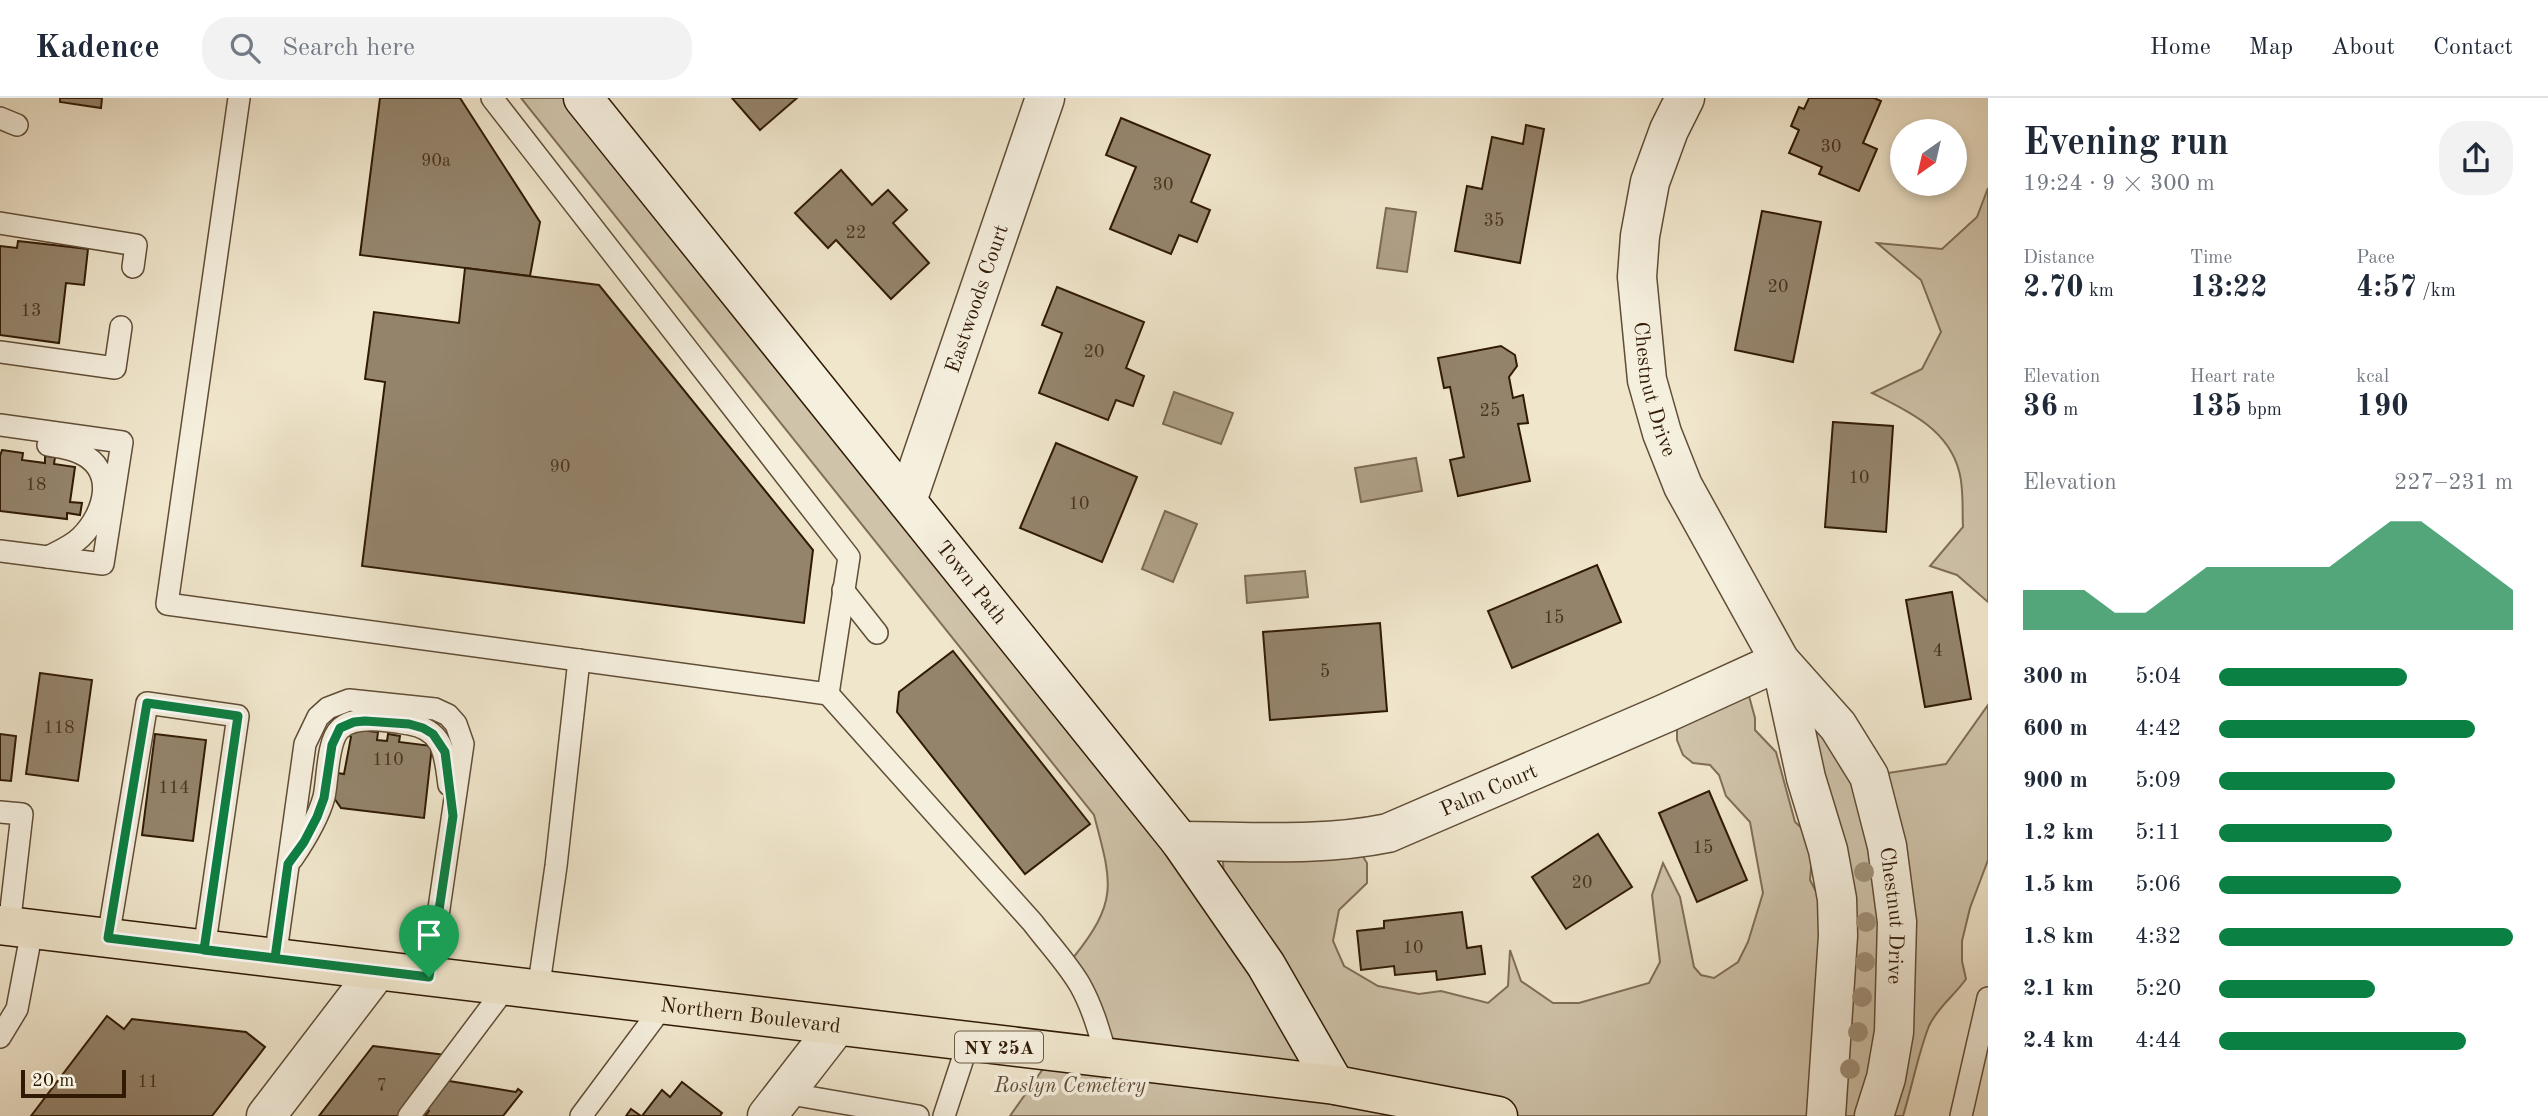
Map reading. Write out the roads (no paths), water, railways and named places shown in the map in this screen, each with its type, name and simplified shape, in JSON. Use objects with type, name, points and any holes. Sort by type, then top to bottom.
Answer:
[{"type":"main road","name":"Northern Boulevard","points":[[14,927],[1335,1085],[1498,1116]]},
{"type":"street","name":"Town Path","points":[[583,98],[1180,841],[1266,965],[1335,1085]]},
{"type":"street","name":"Eastwoods Court","points":[[907,501],[1045,98]]},
{"type":"street","name":"Chestnut Drive","points":[[1685,98],[1669,130],[1650,182],[1640,236],[1637,277],[1647,380],[1662,433],[1684,486],[1780,661],[1838,726],[1869,776],[1887,846],[1897,922],[1894,1032],[1886,1078],[1874,1116]]},
{"type":"street","name":"Chestnut Drive","points":[[1780,661],[1806,778],[1828,850],[1837,899],[1838,936],[1826,1116]]},
{"type":"street","name":"Palm Court","points":[[1180,841],[1328,841],[1359,839],[1388,833],[1780,661]]},
{"type":"street","points":[[266,1116],[377,971]]},
{"type":"street","points":[[776,1105],[836,1027]]},
{"type":"lane","points":[[239,98],[167,604],[828,694],[1032,923],[1080,986],[1097,1022],[1107,1059]]},
{"type":"lane","points":[[492,98],[849,557],[828,694]]},
{"type":"lane","points":[[0,223],[136,245],[133,267]]},
{"type":"lane","points":[[0,352],[115,368],[121,327]]},
{"type":"lane","points":[[0,425],[122,442],[103,564],[0,551]]},
{"type":"lane","points":[[0,431],[82,453],[101,470],[104,494],[90,525],[81,537],[68,547],[48,557]]},
{"type":"lane","points":[[844,590],[877,633]]},
{"type":"lane","points":[[409,1116],[522,989],[556,866],[579,660]]},
{"type":"lane","points":[[275,958],[305,744],[318,717],[338,703],[349,700],[435,709],[448,715],[457,724],[463,744],[429,977]]},
{"type":"lane","points":[[108,938],[147,703],[238,716],[204,950]]},
{"type":"lane","points":[[0,812],[22,814],[14,927],[17,1009],[0,1037]]},
{"type":"lane","points":[[1961,1116],[1988,998]]},
{"type":"lane","points":[[580,1116],[663,1006]]},
{"type":"lane","points":[[944,1116],[968,1043]]},
{"type":"lane","points":[[776,1105],[918,1116]]},
{"type":"park label","name":"Roslyn Cemetery","points":[[1070,1085]]}]
